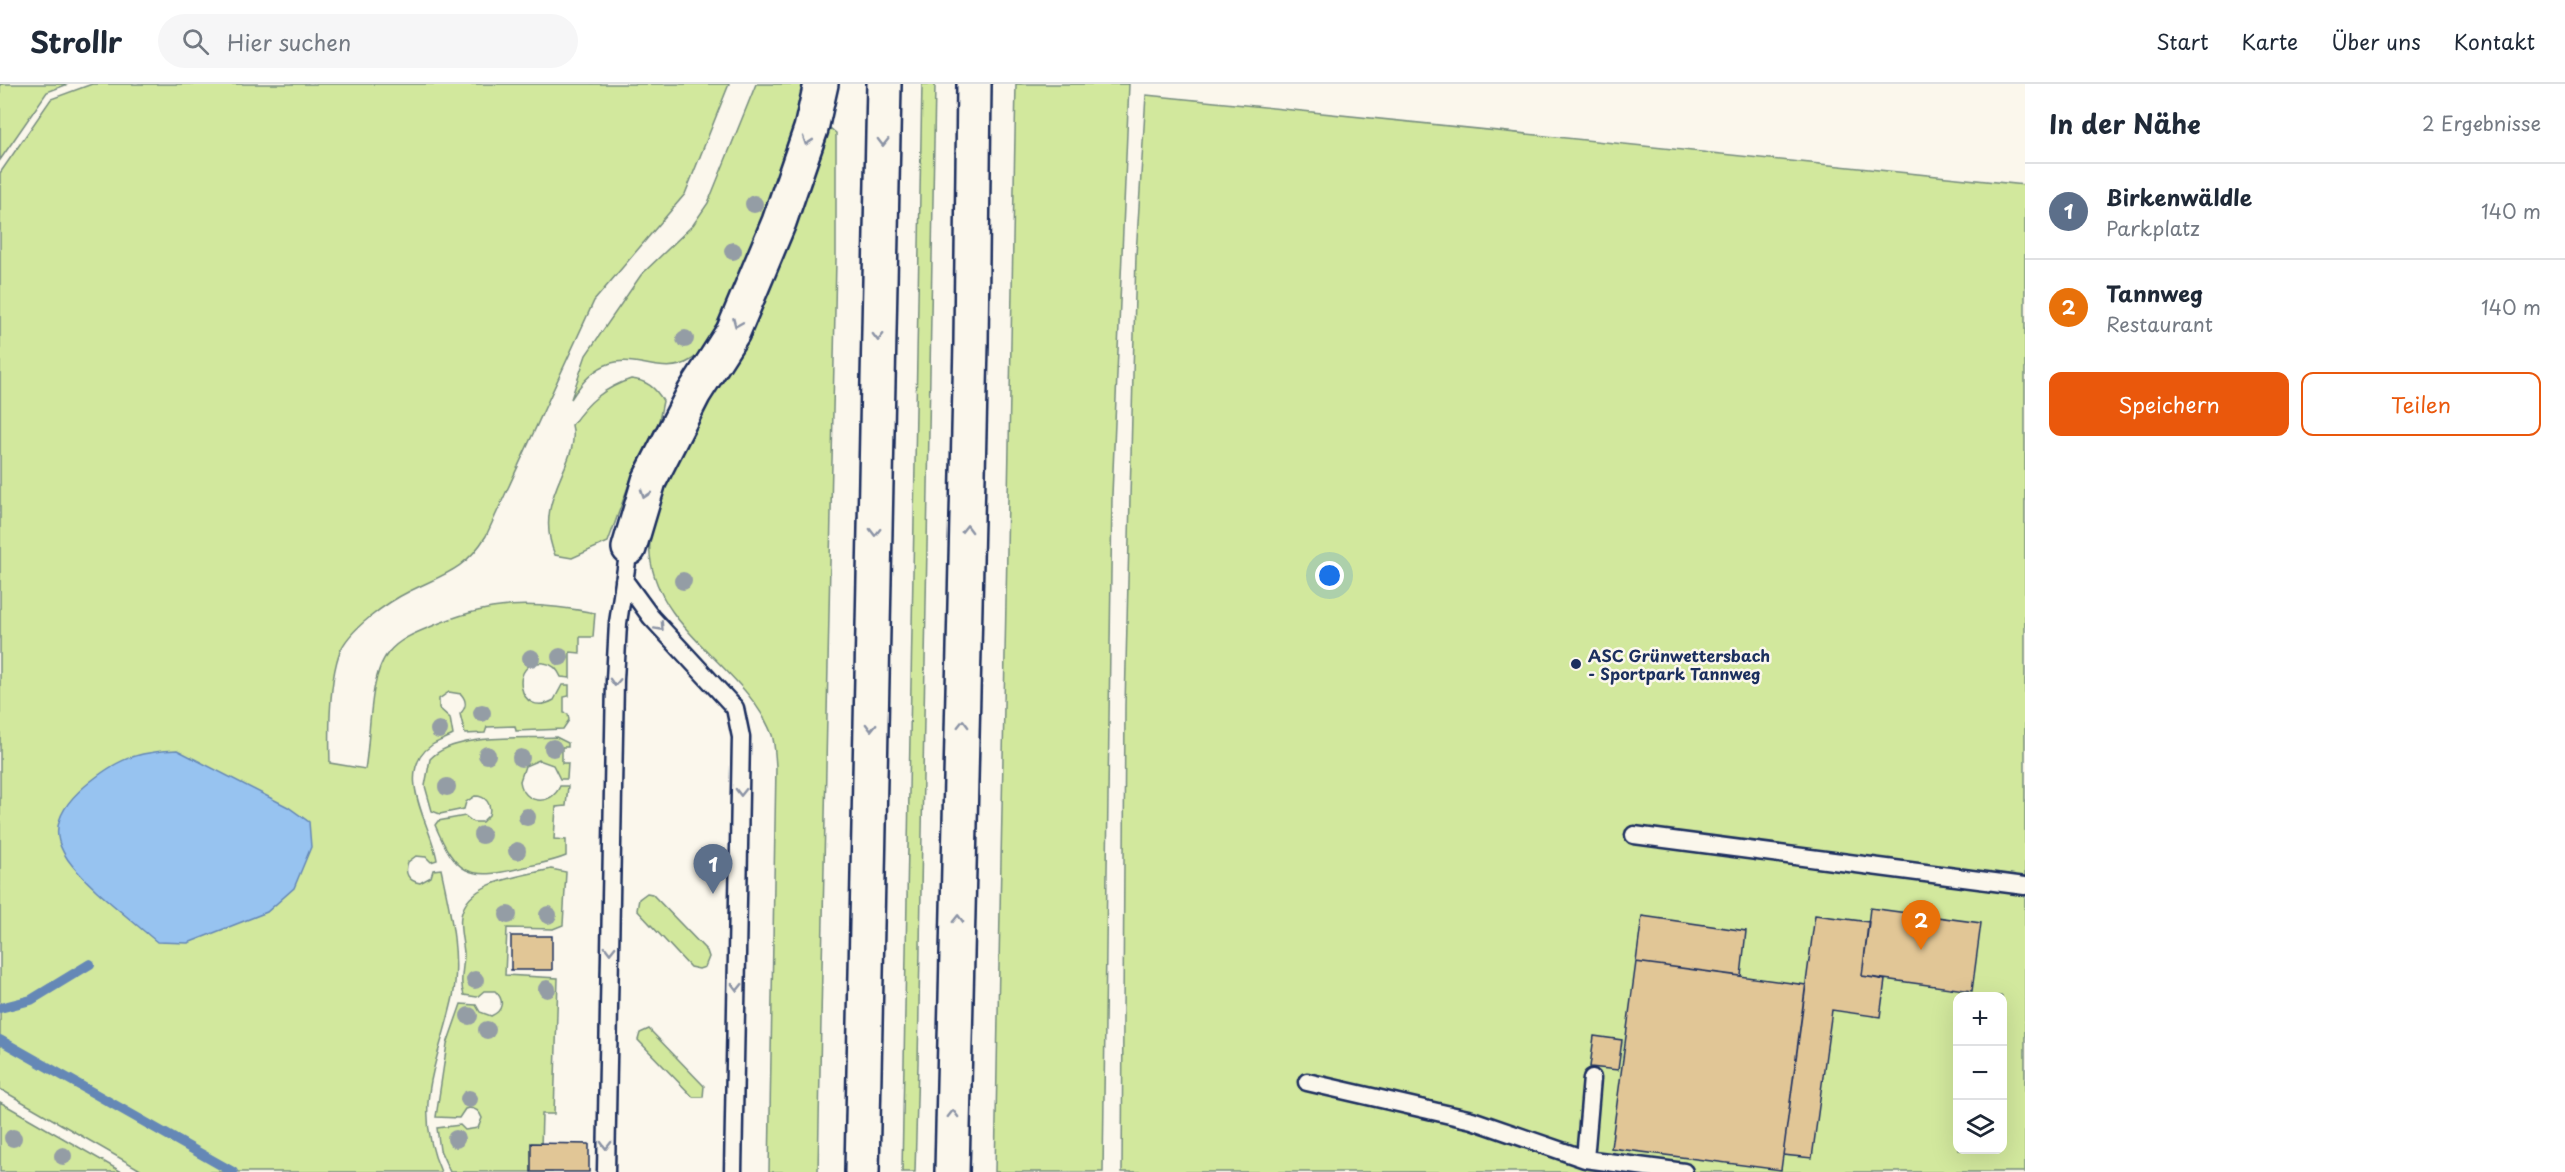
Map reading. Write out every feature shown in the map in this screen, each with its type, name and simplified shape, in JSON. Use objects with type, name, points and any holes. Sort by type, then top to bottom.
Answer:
[{"type":"highway","points":[[629,548],[649,481],[694,393],[733,332],[779,222],[811,129],[821,84]]},
{"type":"highway","points":[[862,1172],[884,84]]},
{"type":"highway","points":[[952,1172],[971,355],[974,84]]},
{"type":"lane","points":[[606,1172],[615,680],[618,623],[629,548]]},
{"type":"lane","points":[[624,580],[651,617],[735,708],[741,737],[733,1172]]},
{"type":"lane","points":[[1634,835],[2025,886]]},
{"type":"lane","points":[[1586,1159],[1592,1078]]},
{"type":"lane","points":[[1307,1082],[1472,1120],[1586,1159],[1684,1172]]},
{"type":"green space","points":[[0,84],[68,84],[47,92],[0,160]]},
{"type":"green space","points":[[92,84],[729,84],[685,194],[594,301],[486,536],[462,564],[401,596],[370,617],[351,635],[339,654],[333,679],[330,708],[330,763],[365,769],[371,708],[377,677],[388,653],[402,641],[452,618],[492,608],[531,605],[595,613],[593,637],[580,637],[580,653],[570,652],[570,678],[561,677],[555,668],[544,663],[533,664],[525,670],[522,678],[525,696],[532,702],[541,704],[554,700],[562,685],[569,685],[569,696],[564,697],[564,713],[568,714],[569,720],[563,729],[516,731],[515,726],[487,727],[485,733],[465,734],[460,714],[465,706],[464,699],[461,694],[449,692],[439,699],[439,708],[450,718],[453,735],[432,745],[421,756],[415,770],[418,800],[437,860],[431,862],[426,857],[416,856],[408,862],[407,873],[412,880],[420,883],[431,877],[433,870],[441,869],[455,949],[453,997],[430,1083],[428,1104],[428,1125],[432,1148],[441,1172],[144,1172],[0,1089],[0,173],[51,99]]},
{"type":"green space","points":[[756,84],[809,84],[758,233],[708,341],[691,360],[676,366],[662,367],[619,362],[604,366],[588,378],[571,399],[586,355],[641,275],[693,225],[708,203]]},
{"type":"green space","points":[[922,84],[935,84],[918,1063],[915,1172],[902,1172]]},
{"type":"green space","points":[[1016,84],[1129,84],[1112,495],[1103,1172],[995,1172]]},
{"type":"green space","name":"ASC Grünwettersbach - Sportpark Tannweg","points":[[1146,95],[2025,185],[2025,1172],[1122,1172],[1125,706],[1136,255]]},
{"type":"green space","points":[[830,128],[836,133],[836,258],[818,1172],[769,1172],[776,766],[774,742],[760,711],[743,689],[685,628],[669,606],[656,582],[650,555],[650,543],[654,518],[667,481],[788,243]]},
{"type":"green space","points":[[631,379],[650,385],[663,401],[659,421],[633,473],[608,542],[572,558],[555,555],[549,535],[549,516],[552,499],[570,453],[573,439],[572,425],[597,397]]},
{"type":"green space","points":[[556,737],[568,743],[568,747],[562,747],[562,763],[568,763],[567,779],[560,779],[553,765],[539,760],[525,766],[520,781],[526,794],[538,800],[550,797],[560,786],[568,786],[566,806],[556,807],[554,839],[566,840],[566,856],[488,874],[466,870],[457,864],[435,825],[438,821],[465,816],[473,822],[482,822],[489,815],[489,804],[482,797],[475,796],[466,802],[464,809],[440,814],[432,811],[425,786],[430,759],[441,751],[471,741]]},
{"type":"green space","points":[[551,869],[566,872],[563,925],[553,929],[507,928],[505,975],[558,978],[554,1114],[542,1114],[541,1148],[552,1172],[450,1172],[440,1150],[437,1128],[460,1125],[465,1130],[478,1128],[482,1118],[477,1111],[471,1108],[465,1109],[459,1118],[436,1117],[447,1044],[461,1004],[476,1005],[480,1012],[491,1016],[498,1011],[501,1005],[500,998],[495,991],[484,991],[477,997],[464,995],[461,916],[466,904],[474,894],[485,887],[512,877]]},
{"type":"green space","points":[[647,893],[652,894],[707,951],[709,957],[705,967],[699,969],[690,967],[637,910],[639,899]]},
{"type":"green space","points":[[649,1029],[704,1086],[703,1097],[693,1097],[638,1040],[640,1033]]},
{"type":"green space","points":[[0,1102],[122,1172],[0,1172]]},
{"type":"water","points":[[177,750],[288,807],[309,822],[311,847],[294,888],[267,912],[188,943],[157,942],[104,898],[72,866],[59,841],[58,828],[61,815],[70,801],[107,769],[138,755]]},
{"type":"building","points":[[1870,908],[1981,923],[1972,991],[1862,976]]},
{"type":"building","points":[[1815,915],[1869,922],[1862,976],[1885,980],[1880,1017],[1832,1010],[1812,1158],[1783,1155]]},
{"type":"building","points":[[1642,916],[1746,931],[1741,976],[1636,962]]},
{"type":"building","points":[[511,936],[552,936],[552,970],[511,970]]},
{"type":"building","points":[[1636,962],[1806,985],[1781,1170],[1611,1148]]},
{"type":"building","points":[[1594,1036],[1622,1040],[1618,1070],[1590,1067]]},
{"type":"building","points":[[531,1143],[589,1144],[589,1172],[531,1172]]},
{"type":"waterway","points":[[0,1008],[31,1000],[90,964]]},
{"type":"waterway","points":[[0,1040],[233,1172]]},
{"type":"place","name":"ASC Grünwettersbach - Sportpark Tannweg","points":[[1576,664]]},
{"type":"place","name":"Birkenwäldle","points":[[713,894]]},
{"type":"place","name":"Tannweg","points":[[1921,950]]}]
